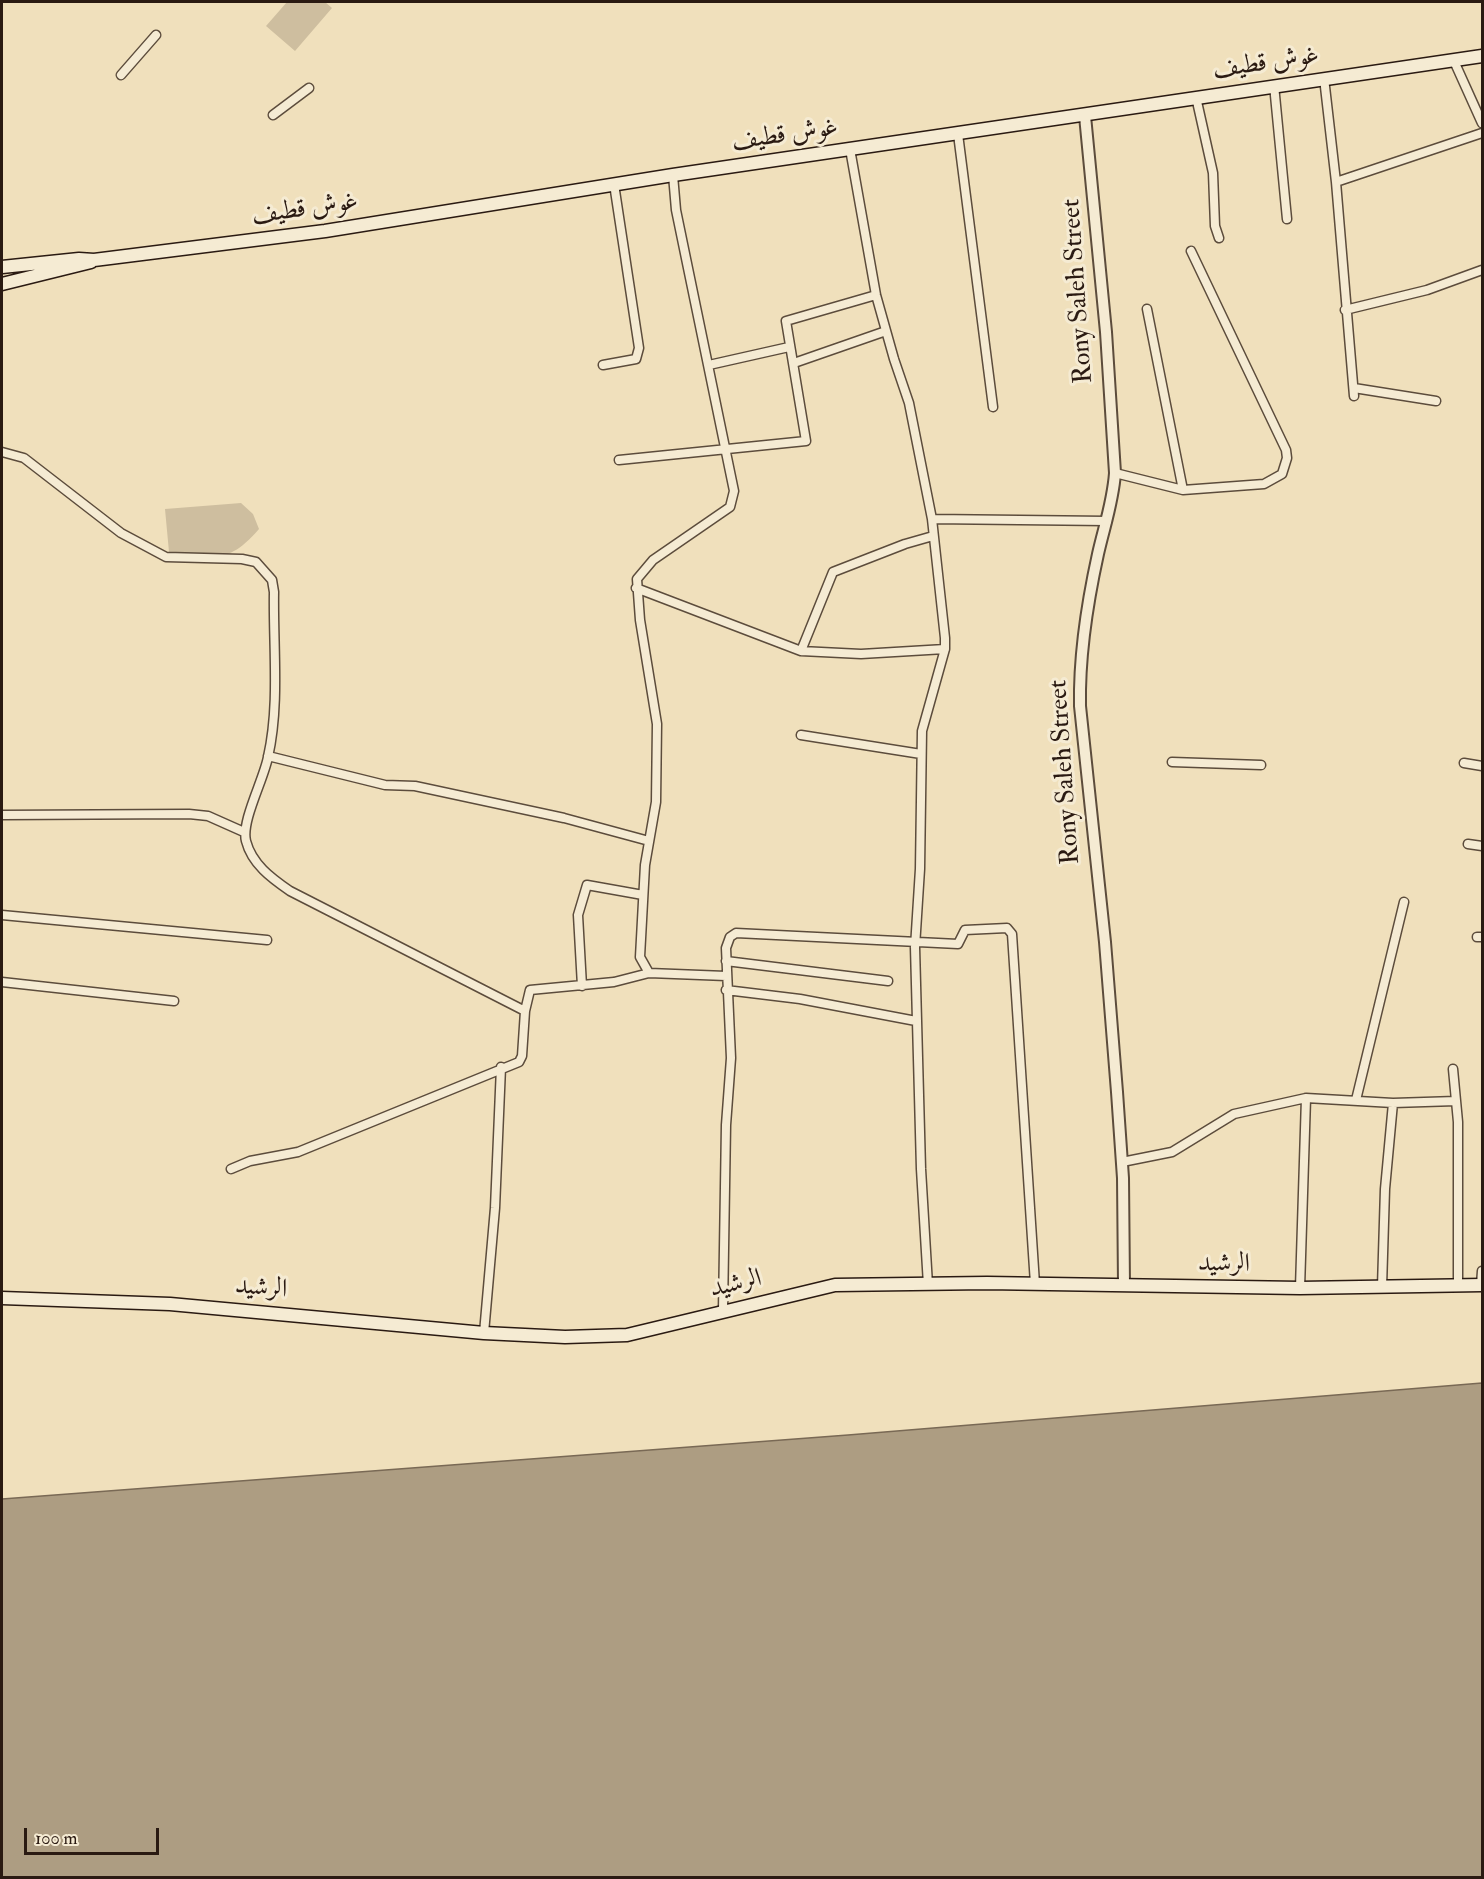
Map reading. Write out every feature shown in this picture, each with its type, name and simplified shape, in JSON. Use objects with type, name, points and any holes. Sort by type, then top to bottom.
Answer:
[{"type":"main road","name":"غوش قطيف","points":[[2,267],[79,259],[94,260],[325,231],[673,175],[1482,56]]},
{"type":"main road","name":"غوش قطيف","points":[[2,284],[75,268],[94,260]]},
{"type":"main road","name":"الرشيد","points":[[2,1298],[170,1304],[483,1333],[565,1337],[627,1335],[835,1285],[1035,1284],[1300,1288],[1482,1285]]},
{"type":"street","points":[[121,75],[156,35]]},
{"type":"street","points":[[1454,61],[1482,123]]},
{"type":"street","points":[[1324,78],[1336,182],[1354,392],[1436,401]]},
{"type":"street","points":[[1274,85],[1287,219]]},
{"type":"street","points":[[273,115],[309,88]]},
{"type":"street","points":[[1196,97],[1213,173],[1215,226],[1219,238]]},
{"type":"street","name":"Rony Saleh Street","points":[[1085,116],[1106,332],[1115,473],[1113,496],[1086,614],[1079,675],[1080,706],[1105,942],[1122,1162],[1125,1285]]},
{"type":"street","points":[[958,134],[993,407]]},
{"type":"street","points":[[1336,182],[1482,134]]},
{"type":"street","points":[[850,149],[876,295],[909,403],[932,519],[945,649],[921,731],[916,1021],[928,1285]]},
{"type":"street","points":[[648,973],[640,957],[643,895],[656,802],[657,724],[636,588],[637,579],[646,567],[733,503],[734,491],[676,210],[673,175]]},
{"type":"street","points":[[603,365],[636,359],[639,348],[614,184]]},
{"type":"street","points":[[1115,473],[1183,490],[1264,484],[1282,474],[1287,458],[1191,250]]},
{"type":"street","points":[[1346,309],[1427,290],[1482,270]]},
{"type":"street","points":[[619,460],[806,441],[786,321],[876,295]]},
{"type":"street","points":[[1148,309],[1183,490]]},
{"type":"street","points":[[794,363],[886,331]]},
{"type":"street","points":[[709,365],[789,347]]},
{"type":"street","points":[[2,452],[24,458],[121,533],[166,557],[242,559],[256,562],[272,580],[274,592],[273,720],[268,756],[244,832],[251,854],[260,868],[290,891],[525,1011]]},
{"type":"street","points":[[932,519],[1107,521]]},
{"type":"street","points":[[801,651],[833,572],[905,544],[933,536]]},
{"type":"street","points":[[636,588],[801,651],[861,654],[945,649]]},
{"type":"street","points":[[801,735],[921,754]]},
{"type":"street","points":[[268,756],[386,785],[415,786],[564,818],[649,841]]},
{"type":"street","points":[[1172,762],[1261,765]]},
{"type":"street","points":[[1464,763],[1482,766]]},
{"type":"street","points":[[2,815],[189,814],[208,816],[244,832]]},
{"type":"street","points":[[1468,844],[1482,846]]},
{"type":"street","points":[[582,987],[578,915],[587,885],[643,895]]},
{"type":"street","points":[[1356,1100],[1404,902]]},
{"type":"street","points":[[2,915],[267,940]]},
{"type":"street","points":[[723,1311],[726,1125],[731,1058],[726,990],[726,948],[730,937],[736,933],[958,944],[965,930],[1007,928],[1012,934],[1035,1284]]},
{"type":"street","points":[[726,961],[888,981]]},
{"type":"street","points":[[231,1169],[250,1161],[298,1152],[501,1067],[519,1062],[522,1056],[525,1011],[530,990],[582,987],[648,973],[726,976]]},
{"type":"street","points":[[2,982],[174,1001]]},
{"type":"street","points":[[726,990],[800,999],[916,1021]]},
{"type":"street","points":[[483,1333],[495,1208],[501,1067]]},
{"type":"street","points":[[1452,1069],[1458,1122],[1458,1286]]},
{"type":"street","points":[[1300,1288],[1306,1098]]},
{"type":"street","points":[[1122,1162],[1172,1152],[1220,1119],[1234,1114],[1306,1098],[1393,1103],[1456,1101]]},
{"type":"street","points":[[1382,1287],[1385,1189],[1393,1103]]},
{"type":"street","points":[[1482,1271],[1482,1285]]},
{"type":"shaded area","points":[[287,2],[325,2],[332,8],[295,51],[266,26]]},
{"type":"shaded area","points":[[241,503],[253,514],[259,529],[238,549],[228,554],[208,557],[169,552],[165,509]]},
{"type":"shaded area","points":[[1482,1383],[1482,1877],[2,1877],[2,1499],[848,1435]]}]
